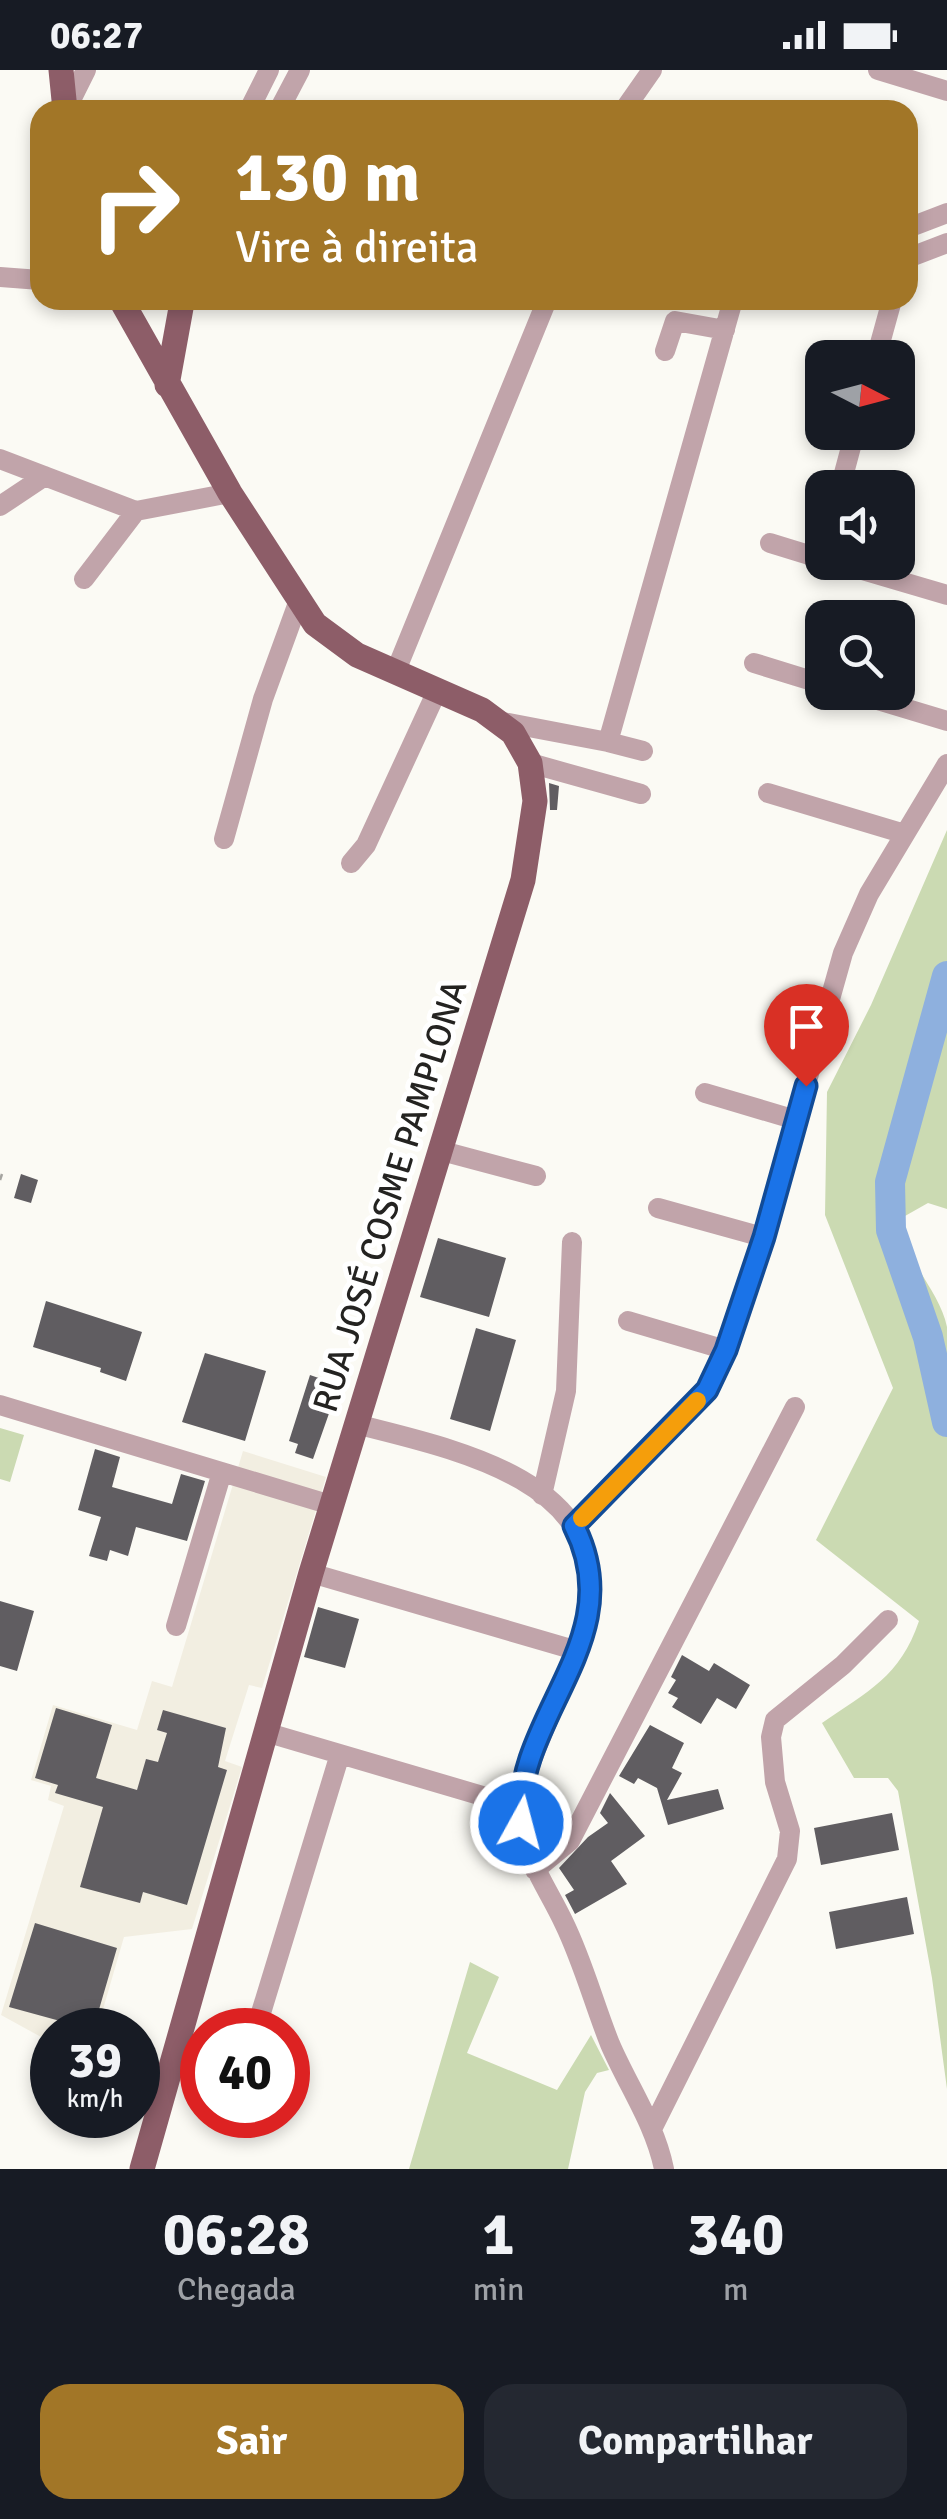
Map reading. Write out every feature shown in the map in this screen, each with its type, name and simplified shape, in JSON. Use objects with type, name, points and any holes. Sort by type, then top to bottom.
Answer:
[{"type":"main road","points":[[67,100],[73,74]]},
{"type":"main road","points":[[126,310],[166,385],[298,603],[337,643],[503,722]]},
{"type":"main road","points":[[166,385],[174,329],[183,310]]},
{"type":"main road","name":"RUA JOSÉ COSME PAMPLONA","points":[[142,2169],[311,1572],[523,880],[535,801],[530,764],[503,722]]},
{"type":"street","points":[[254,100],[270,70]]},
{"type":"street","points":[[284,100],[300,70]]},
{"type":"street","points":[[631,100],[652,70]]},
{"type":"street","points":[[878,70],[947,92]]},
{"type":"street","points":[[918,224],[947,212]]},
{"type":"street","points":[[918,254],[947,243]]},
{"type":"street","points":[[0,276],[30,279]]},
{"type":"street","points":[[395,673],[543,310]]},
{"type":"street","points":[[608,742],[730,310]]},
{"type":"street","points":[[881,340],[889,310]]},
{"type":"street","points":[[665,351],[675,321],[725,330]]},
{"type":"street","points":[[0,458],[136,511],[230,493]]},
{"type":"street","points":[[0,506],[45,476]]},
{"type":"street","points":[[84,578],[136,511]]},
{"type":"street","points":[[770,543],[805,552]]},
{"type":"street","points":[[899,580],[947,595]]},
{"type":"street","points":[[224,838],[264,700],[298,603]]},
{"type":"street","points":[[754,663],[805,679]]},
{"type":"street","points":[[351,864],[366,845],[437,691]]},
{"type":"street","points":[[911,710],[947,721]]},
{"type":"street","points":[[503,722],[643,751]]},
{"type":"street","points":[[530,764],[641,794]]},
{"type":"street","points":[[574,1526],[707,1390],[726,1350],[764,1237],[842,953],[869,894],[947,764]]},
{"type":"street","points":[[768,794],[904,834]]},
{"type":"street","points":[[705,1093],[796,1120]]},
{"type":"street","points":[[442,1151],[536,1176]]},
{"type":"street","points":[[658,1208],[764,1237]]},
{"type":"street","points":[[542,1495],[566,1390],[572,1242]]},
{"type":"street","points":[[628,1321],[726,1350]]},
{"type":"street","points":[[0,1406],[331,1505]]},
{"type":"street","points":[[535,1870],[570,1841],[795,1407]]},
{"type":"street","points":[[356,1424],[476,1457],[510,1472],[542,1495],[574,1526],[586,1551],[591,1579],[578,1652],[528,1770],[520,1807],[535,1870],[565,1925],[612,2046],[652,2129],[664,2169]]},
{"type":"street","points":[[176,1626],[222,1472]]},
{"type":"street","points":[[311,1572],[578,1652]]},
{"type":"street","points":[[652,2129],[787,1858],[790,1831],[775,1782],[771,1738],[776,1720],[843,1665],[888,1620]]},
{"type":"street","points":[[265,1732],[520,1807]]},
{"type":"street","points":[[262,2008],[340,1754]]},
{"type":"path","points":[[0,1180],[2,1174]]},
{"type":"shaded area","points":[[243,1451],[326,1477],[262,1688],[249,1685],[225,1761],[242,1767],[192,1929],[124,1937],[103,2008],[30,2008],[30,2031],[1,2015],[64,1806],[48,1800],[51,1786],[31,1780],[53,1705],[137,1730],[152,1681],[172,1687]]},
{"type":"green space","points":[[947,830],[947,1209],[928,1203],[905,1216],[904,1231],[913,1259],[943,1312],[947,1327],[947,2089],[932,1978],[898,1791],[888,1778],[854,1778],[822,1723],[881,1681],[902,1656],[919,1621],[816,1540],[893,1388],[825,1215],[827,1092],[871,1005]]},
{"type":"green space","points":[[0,1428],[24,1435],[10,1482],[0,1479]]},
{"type":"green space","points":[[470,1962],[499,1977],[467,2053],[557,2090],[591,2035],[609,2070],[597,2073],[585,2092],[568,2169],[409,2169]]},
{"type":"building","points":[[549,783],[559,786],[557,810],[550,810]]},
{"type":"building","points":[[21,1174],[38,1180],[31,1203],[14,1198]]},
{"type":"building","points":[[438,1238],[506,1258],[489,1317],[420,1297]]},
{"type":"building","points":[[46,1301],[142,1332],[126,1381],[100,1372],[101,1368],[33,1347]]},
{"type":"building","points":[[476,1328],[516,1340],[490,1431],[450,1419]]},
{"type":"building","points":[[205,1353],[266,1371],[245,1441],[182,1422]]},
{"type":"building","points":[[310,1375],[339,1385],[313,1459],[295,1453],[298,1444],[289,1441]]},
{"type":"building","points":[[95,1449],[120,1457],[112,1487],[172,1504],[181,1474],[205,1481],[187,1541],[136,1527],[128,1556],[110,1550],[107,1561],[89,1556],[101,1517],[78,1510]]},
{"type":"building","points":[[0,1601],[34,1611],[17,1671],[0,1666]]},
{"type":"building","points":[[318,1607],[359,1619],[345,1668],[304,1657]]},
{"type":"building","points":[[682,1655],[709,1671],[714,1663],[750,1685],[736,1709],[717,1698],[701,1724],[672,1707],[678,1698],[668,1693],[676,1680],[671,1677]]},
{"type":"building","points":[[56,1708],[112,1725],[96,1778],[137,1790],[146,1759],[158,1762],[167,1733],[157,1730],[163,1710],[226,1728],[218,1767],[227,1770],[187,1905],[143,1892],[140,1903],[80,1887],[103,1807],[55,1793],[58,1785],[35,1778]]},
{"type":"building","points":[[650,1725],[684,1743],[672,1768],[682,1773],[667,1800],[718,1789],[724,1809],[668,1825],[657,1788],[638,1778],[634,1784],[619,1776]]},
{"type":"building","points":[[610,1793],[645,1836],[611,1861],[627,1884],[575,1914],[565,1895],[574,1890],[559,1868],[588,1837],[608,1823],[600,1813]]},
{"type":"building","points":[[892,1813],[899,1850],[821,1865],[814,1828]]},
{"type":"building","points":[[907,1897],[914,1934],[836,1949],[829,1912]]},
{"type":"building","points":[[35,1923],[117,1948],[99,2008],[30,2008],[30,2013],[9,2007]]},
{"type":"waterway","points":[[947,976],[890,1182],[891,1230],[928,1337],[947,1422]]},
{"type":"slow traffic","points":[[582,1518],[697,1401]]},
{"type":"route","points":[[521,1823],[520,1807],[528,1770],[578,1652],[587,1620],[590,1564],[574,1526],[707,1390],[726,1350],[764,1237],[806,1086]]}]
